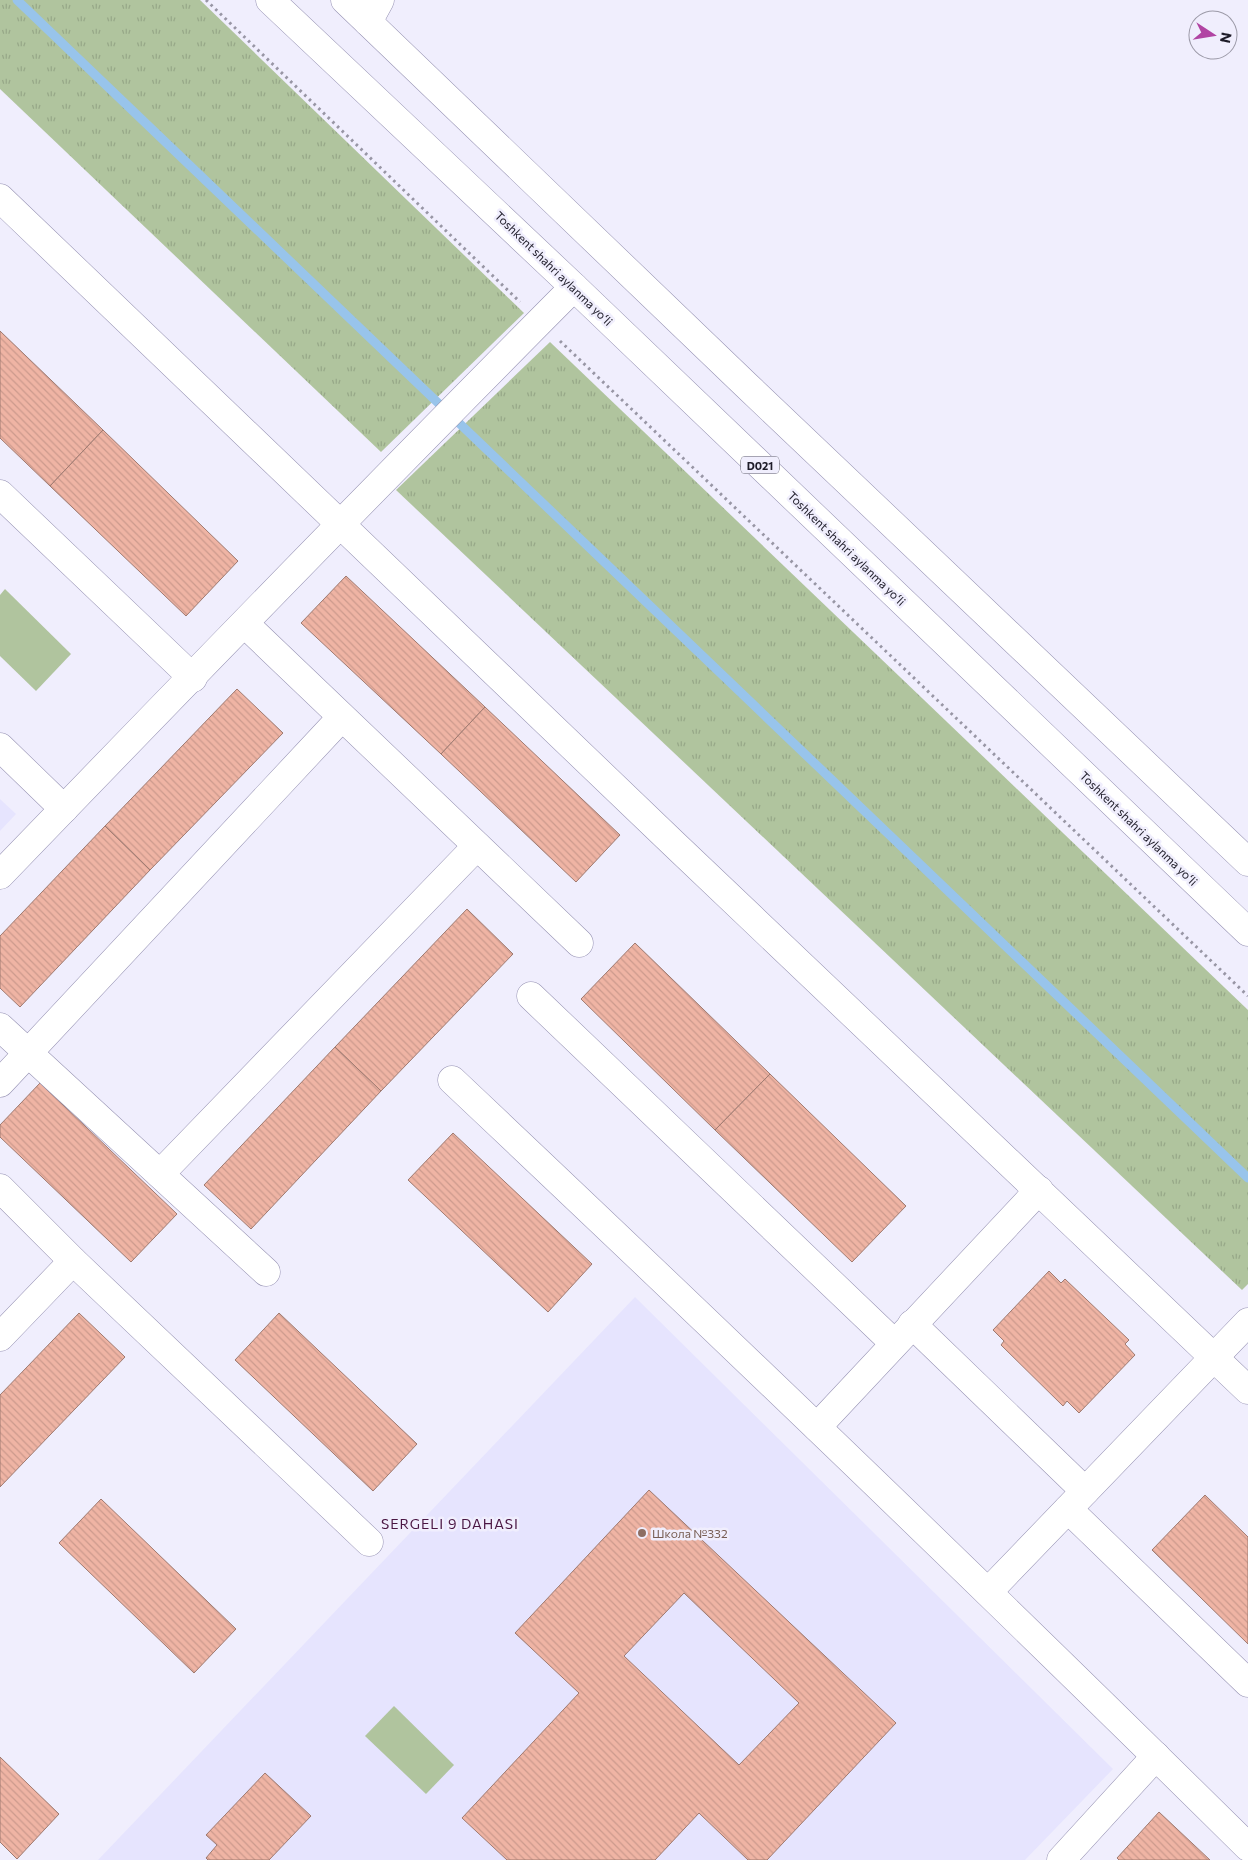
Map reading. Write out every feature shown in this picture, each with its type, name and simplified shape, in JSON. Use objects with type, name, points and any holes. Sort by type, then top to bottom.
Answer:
[{"type":"main road","name":"Toshkent shahri aylanma yoʻli","points":[[270,0],[1248,932]]},
{"type":"main road","points":[[345,0],[374,11],[753,392],[1248,862]]},
{"type":"main road","points":[[0,198],[674,844],[1248,1390]]},
{"type":"main road","points":[[0,875],[193,678],[340,523],[574,288]]},
{"type":"main road","points":[[0,494],[193,678]]},
{"type":"main road","points":[[245,624],[341,718],[579,943]]},
{"type":"main road","points":[[0,1083],[341,718]]},
{"type":"main road","points":[[0,747],[64,809]]},
{"type":"main road","points":[[160,1174],[477,846]]},
{"type":"main road","points":[[531,996],[903,1334],[1076,1500],[1248,1683]]},
{"type":"main road","points":[[0,1028],[266,1272]]},
{"type":"main road","points":[[452,1080],[817,1427],[1248,1847]]},
{"type":"main road","points":[[0,1188],[73,1262],[370,1542]]},
{"type":"main road","points":[[817,1427],[1038,1190]]},
{"type":"main road","points":[[0,1337],[73,1262]]},
{"type":"main road","points":[[988,1592],[1248,1322]]},
{"type":"main road","points":[[1061,1860],[1156,1756]]},
{"type":"path","points":[[206,0],[540,322],[1248,996]]},
{"type":"shaded area","points":[[0,799],[16,814],[0,831]]},
{"type":"shaded area","name":"Школа №332","points":[[635,1297],[1113,1769],[1025,1860],[98,1860]]},
{"type":"green space","points":[[0,0],[200,0],[524,313],[381,452],[0,89]]},
{"type":"green space","points":[[550,342],[1248,1010],[1248,1284],[1242,1290],[396,490]]},
{"type":"green space","points":[[5,589],[71,654],[36,691],[0,656],[0,595]]},
{"type":"green space","points":[[394,1706],[454,1765],[426,1794],[365,1736]]},
{"type":"building","points":[[0,331],[103,430],[50,486],[0,438]]},
{"type":"building","points":[[103,430],[238,561],[186,616],[50,486]]},
{"type":"building","points":[[346,576],[485,707],[441,754],[301,623]]},
{"type":"building","points":[[237,689],[283,733],[150,870],[105,826]]},
{"type":"building","points":[[485,707],[620,835],[576,882],[441,754]]},
{"type":"building","points":[[105,826],[150,870],[20,1007],[0,988],[0,936]]},
{"type":"building","points":[[467,909],[513,954],[381,1091],[335,1047]]},
{"type":"building","points":[[635,943],[770,1074],[715,1130],[581,999]]},
{"type":"building","points":[[335,1047],[381,1091],[251,1229],[204,1185]]},
{"type":"building","points":[[770,1074],[906,1206],[852,1262],[715,1130]]},
{"type":"building","points":[[40,1083],[177,1214],[131,1262],[0,1137],[0,1125]]},
{"type":"building","points":[[453,1133],[592,1264],[548,1312],[408,1180]]},
{"type":"building","points":[[1049,1271],[1061,1283],[1065,1279],[1129,1340],[1125,1344],[1135,1355],[1079,1413],[1067,1401],[1063,1406],[1001,1345],[1004,1341],[993,1330]]},
{"type":"building","points":[[79,1313],[125,1357],[0,1487],[0,1395]]},
{"type":"building","points":[[279,1313],[417,1444],[373,1491],[235,1360]]},
{"type":"building","points":[[649,1490],[896,1723],[767,1860],[748,1860],[699,1813],[655,1860],[507,1860],[462,1818],[579,1693],[515,1633]],"holes":[[[684,1593],[799,1703],[739,1765],[624,1656]]]},
{"type":"building","points":[[1205,1495],[1248,1537],[1248,1644],[1152,1550]]},
{"type":"building","points":[[101,1499],[236,1629],[194,1673],[59,1543]]},
{"type":"building","points":[[0,1757],[59,1814],[17,1859],[0,1842]]},
{"type":"building","points":[[265,1773],[311,1816],[269,1860],[208,1860],[206,1858],[217,1845],[206,1835]]},
{"type":"building","points":[[1159,1812],[1210,1860],[1119,1860],[1117,1858]]},
{"type":"waterway","points":[[17,0],[1248,1178]]},
{"type":"place","name":"Школа №332","points":[[642,1533]]},
{"type":"district","name":"SERGELI 9 DAHASI","points":[[450,1523]]}]
